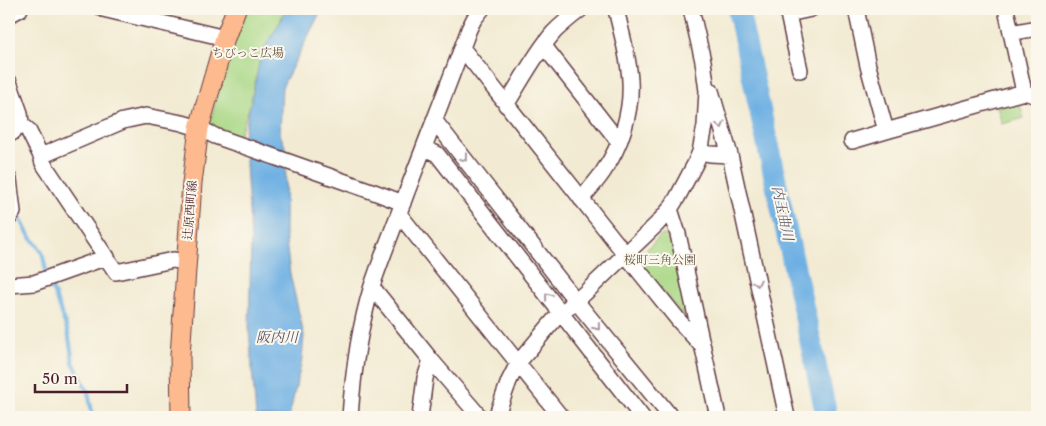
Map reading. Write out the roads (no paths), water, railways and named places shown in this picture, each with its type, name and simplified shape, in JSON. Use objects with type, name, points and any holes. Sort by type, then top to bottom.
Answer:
[{"type":"main road","name":"辻原西町線","points":[[181,417],[180,356],[192,183],[207,132],[225,38],[236,9]]},
{"type":"street","points":[[9,15],[20,9]]},
{"type":"street","points":[[103,9],[225,38]]},
{"type":"street","points":[[350,417],[353,376],[364,317],[372,287],[462,48],[474,20],[482,9]]},
{"type":"street","points":[[506,105],[553,34],[581,9]]},
{"type":"street","points":[[581,199],[603,173],[616,150],[627,115],[630,83],[629,69],[616,9]]},
{"type":"street","points":[[496,417],[509,380],[518,363],[555,319],[626,255],[670,209],[700,152],[707,103],[702,61],[692,9]]},
{"type":"street","points":[[800,70],[788,11],[811,9]]},
{"type":"street","points":[[856,9],[868,66],[886,131]]},
{"type":"street","points":[[852,141],[1031,94],[1011,33],[1006,9]]},
{"type":"street","points":[[1011,33],[1037,28]]},
{"type":"street","points":[[544,46],[619,142]]},
{"type":"street","points":[[462,48],[680,322],[703,347]]},
{"type":"street","points":[[702,61],[730,155],[787,417]]},
{"type":"street","points":[[9,82],[20,113],[14,131],[28,130],[44,164],[116,272],[173,260],[186,262]]},
{"type":"street","points":[[41,156],[123,121],[146,116],[182,123],[207,132],[338,180],[401,209],[561,417]]},
{"type":"street","points":[[434,120],[576,301],[671,417]]},
{"type":"street","points":[[424,148],[437,154],[642,417]]},
{"type":"street","points":[[700,152],[730,155]]},
{"type":"street","points":[[9,179],[13,212],[9,218]]},
{"type":"street","points":[[670,209],[678,234],[718,417]]},
{"type":"street","points":[[9,285],[34,283],[107,257]]},
{"type":"street","points":[[372,287],[480,417]]},
{"type":"street","points":[[420,417],[425,378],[431,360]]},
{"type":"water","name":"阪内川","points":[[285,9],[322,9],[282,87],[280,134],[286,149],[285,233],[290,274],[304,335],[302,360],[289,417],[256,417],[249,330],[251,241],[244,134],[261,54],[280,22]]},
{"type":"waterway","name":"内玉曲川","points":[[738,9],[827,417]]},
{"type":"waterway","points":[[9,127],[15,115]]},
{"type":"waterway","points":[[9,138],[9,155]]},
{"type":"waterway","points":[[9,166],[14,176]]},
{"type":"waterway","points":[[18,213],[27,232],[42,252],[47,276]]},
{"type":"waterway","points":[[50,282],[68,332],[73,362],[88,392],[93,417]]},
{"type":"park label","name":"ちびっこ広場","points":[[248,53]]},
{"type":"park label","name":"桜町三角公園","points":[[660,260]]}]
